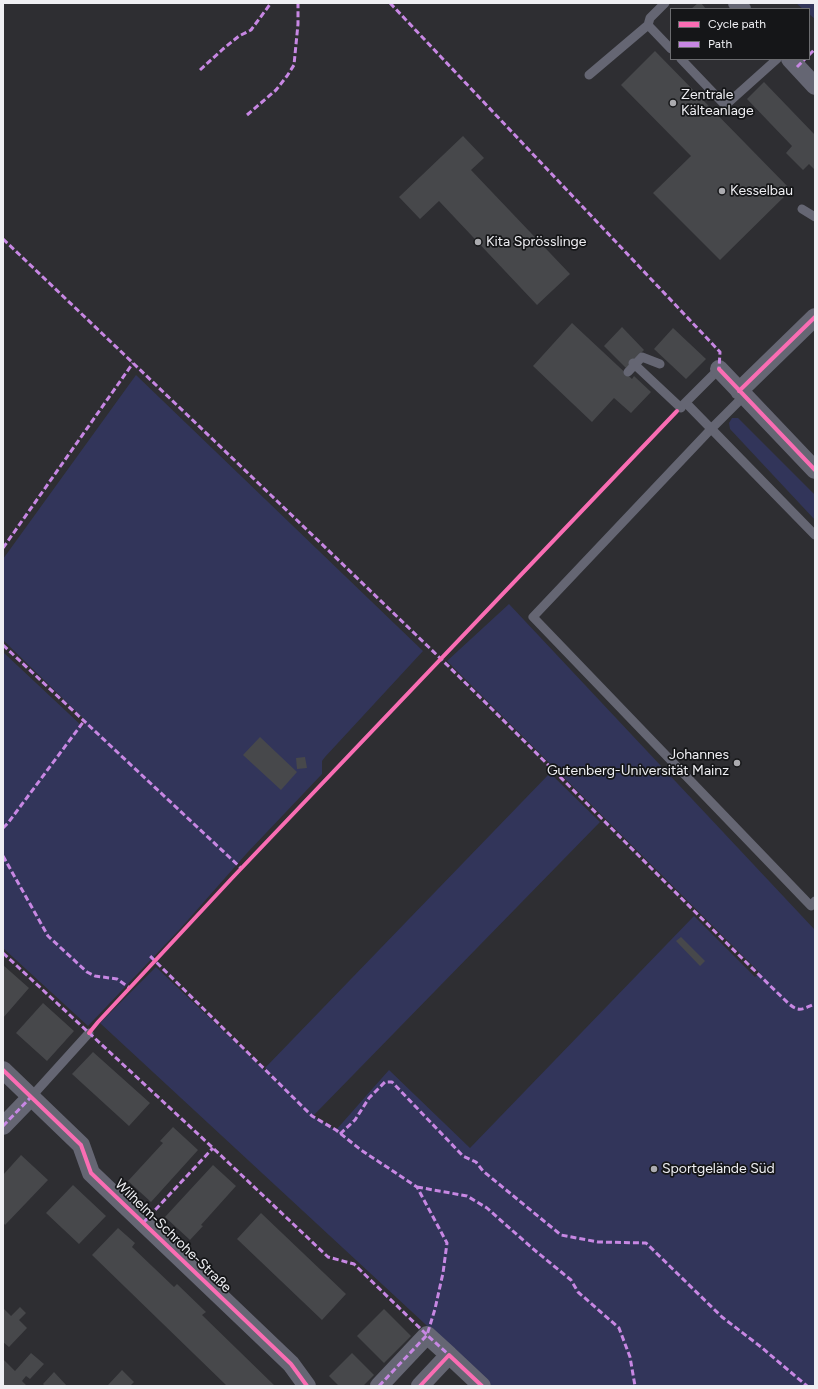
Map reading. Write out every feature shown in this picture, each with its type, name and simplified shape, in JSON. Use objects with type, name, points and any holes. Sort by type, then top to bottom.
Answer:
[{"type":"street","points":[[791,60],[815,86]]},
{"type":"street","points":[[742,394],[763,367],[815,317]]},
{"type":"street","points":[[719,369],[815,470]]},
{"type":"street","name":"Wilhelm-Schrohe-Straße","points":[[3,1070],[32,1096],[81,1145],[91,1173],[291,1364],[307,1386]]},
{"type":"street","points":[[3,1126],[32,1096]]},
{"type":"street","points":[[379,1386],[427,1334],[482,1386]]},
{"type":"street","points":[[420,1386],[449,1355]]},
{"type":"lane","points":[[589,75],[648,25],[650,18],[665,3]]},
{"type":"lane","points":[[648,25],[670,48]]},
{"type":"lane","points":[[681,60],[723,103],[729,102],[775,60]]},
{"type":"lane","points":[[802,209],[815,217]]},
{"type":"lane","points":[[660,364],[642,357],[632,366],[681,407],[712,428],[815,536]]},
{"type":"lane","points":[[681,407],[719,369]]},
{"type":"lane","points":[[742,394],[712,428],[533,618],[811,906],[815,901]]},
{"type":"lane","points":[[32,1096],[89,1033]]},
{"type":"shaded area","points":[[796,3],[815,3],[815,19],[810,15],[810,8],[802,8]]},
{"type":"shaded area","points":[[136,375],[423,651],[325,757],[322,761],[322,774],[247,853],[180,929],[88,1026],[3,948],[3,652],[83,727],[86,721],[3,640],[3,559]]},
{"type":"shaded area","points":[[732,418],[738,418],[815,495],[815,520],[730,429],[729,423]]},
{"type":"shaded area","points":[[509,604],[815,930],[815,1386],[492,1386],[100,1023],[156,967],[297,1101],[265,1068],[550,773],[600,822],[313,1116],[336,1130],[389,1070],[470,1148],[694,916],[755,977],[760,973],[447,661]]},
{"type":"building","points":[[698,3],[701,3],[705,8],[692,8]]},
{"type":"building","name":"Kesselbau","points":[[655,51],[791,190],[720,260],[653,193],[691,156],[621,85]]},
{"type":"building","points":[[764,82],[815,135],[815,170],[809,164],[803,170],[786,153],[792,146],[747,99]]},
{"type":"building","points":[[463,136],[484,158],[471,170],[570,274],[537,305],[439,201],[420,219],[399,197]]},
{"type":"building","points":[[572,323],[632,379],[634,376],[651,392],[631,413],[614,398],[592,422],[533,366]]},
{"type":"building","points":[[622,327],[644,350],[626,368],[604,346]]},
{"type":"building","points":[[673,328],[706,359],[686,379],[654,349]]},
{"type":"building","points":[[260,737],[297,772],[281,790],[243,755]]},
{"type":"building","points":[[305,757],[307,768],[297,769],[296,758]]},
{"type":"building","points":[[681,937],[705,961],[700,966],[676,941]]},
{"type":"building","points":[[3,965],[29,988],[3,1018]]},
{"type":"building","points":[[43,1003],[74,1031],[47,1061],[16,1033]]},
{"type":"building","points":[[93,1052],[150,1103],[129,1126],[72,1074]]},
{"type":"building","points":[[173,1127],[198,1150],[151,1202],[128,1181],[163,1143],[160,1141]]},
{"type":"building","points":[[21,1155],[48,1180],[5,1225],[3,1222],[3,1175]]},
{"type":"building","points":[[213,1165],[236,1186],[201,1225],[203,1226],[190,1240],[165,1217]]},
{"type":"building","points":[[73,1185],[106,1216],[79,1244],[46,1213]]},
{"type":"building","points":[[261,1213],[346,1294],[322,1320],[237,1239]]},
{"type":"building","points":[[118,1228],[135,1243],[132,1247],[174,1287],[177,1284],[206,1312],[202,1315],[275,1386],[227,1386],[92,1255]]},
{"type":"building","points":[[20,1307],[26,1313],[19,1320],[27,1328],[9,1347],[3,1342],[3,1308],[11,1316]]},
{"type":"building","points":[[384,1309],[411,1336],[384,1363],[357,1336]]},
{"type":"building","points":[[31,1353],[44,1364],[30,1379],[26,1376],[22,1381],[27,1386],[3,1386],[3,1359],[15,1371]]},
{"type":"building","points":[[352,1353],[374,1375],[363,1386],[339,1386],[329,1376]]},
{"type":"building","points":[[122,1370],[134,1382],[130,1386],[109,1386],[108,1385]]},
{"type":"building","points":[[54,1372],[67,1386],[45,1386],[43,1384]]},
{"type":"marked path","points":[[200,70],[239,36],[251,30],[271,3]]},
{"type":"marked path","points":[[247,115],[276,90],[294,65],[298,24],[298,3]]},
{"type":"marked path","points":[[390,3],[720,352],[719,369]]},
{"type":"marked path","points":[[810,54],[815,49]]},
{"type":"marked path","points":[[797,67],[804,60]]},
{"type":"marked path","points":[[3,239],[440,658],[788,1003],[798,1009],[804,1009],[815,1004]]},
{"type":"marked path","points":[[3,548],[133,363]]},
{"type":"marked path","points":[[3,645],[242,869]]},
{"type":"marked path","points":[[3,828],[84,721]]},
{"type":"marked path","points":[[3,856],[48,936],[87,972],[95,976],[117,979],[130,988]]},
{"type":"marked path","points":[[3,953],[328,1257],[354,1264],[427,1335],[435,1309],[443,1273],[447,1243],[417,1187],[361,1150],[336,1130],[312,1116],[149,955]]},
{"type":"marked path","points":[[340,1134],[355,1120],[369,1098],[385,1082],[392,1082],[463,1156],[476,1162],[483,1171],[561,1235],[598,1242],[646,1243],[722,1317],[761,1347],[807,1386]]},
{"type":"marked path","points":[[3,1126],[32,1096]]},
{"type":"marked path","points":[[143,1223],[213,1148]]},
{"type":"marked path","points":[[417,1187],[467,1196],[487,1208],[571,1280],[578,1292],[619,1328],[630,1357],[635,1386]]},
{"type":"marked path","points":[[379,1386],[427,1335],[449,1355]]},
{"type":"cycle path","points":[[739,391],[815,317]]},
{"type":"cycle path","points":[[719,369],[815,470]]},
{"type":"cycle path","points":[[89,1033],[234,876],[677,411]]},
{"type":"cycle path","points":[[3,1070],[81,1145],[91,1173],[291,1364],[307,1386]]},
{"type":"cycle path","points":[[420,1386],[449,1355],[482,1386]]},
{"type":"place","name":"Zentrale Kälteanlage","points":[[673,103]]},
{"type":"place","name":"Kesselbau","points":[[722,191]]},
{"type":"place","name":"Kita Sprösslinge","points":[[478,242]]},
{"type":"place","name":"Johannes Gutenberg-Universität Mainz","points":[[737,763]]},
{"type":"place","name":"Sportgelände Süd","points":[[654,1169]]}]
